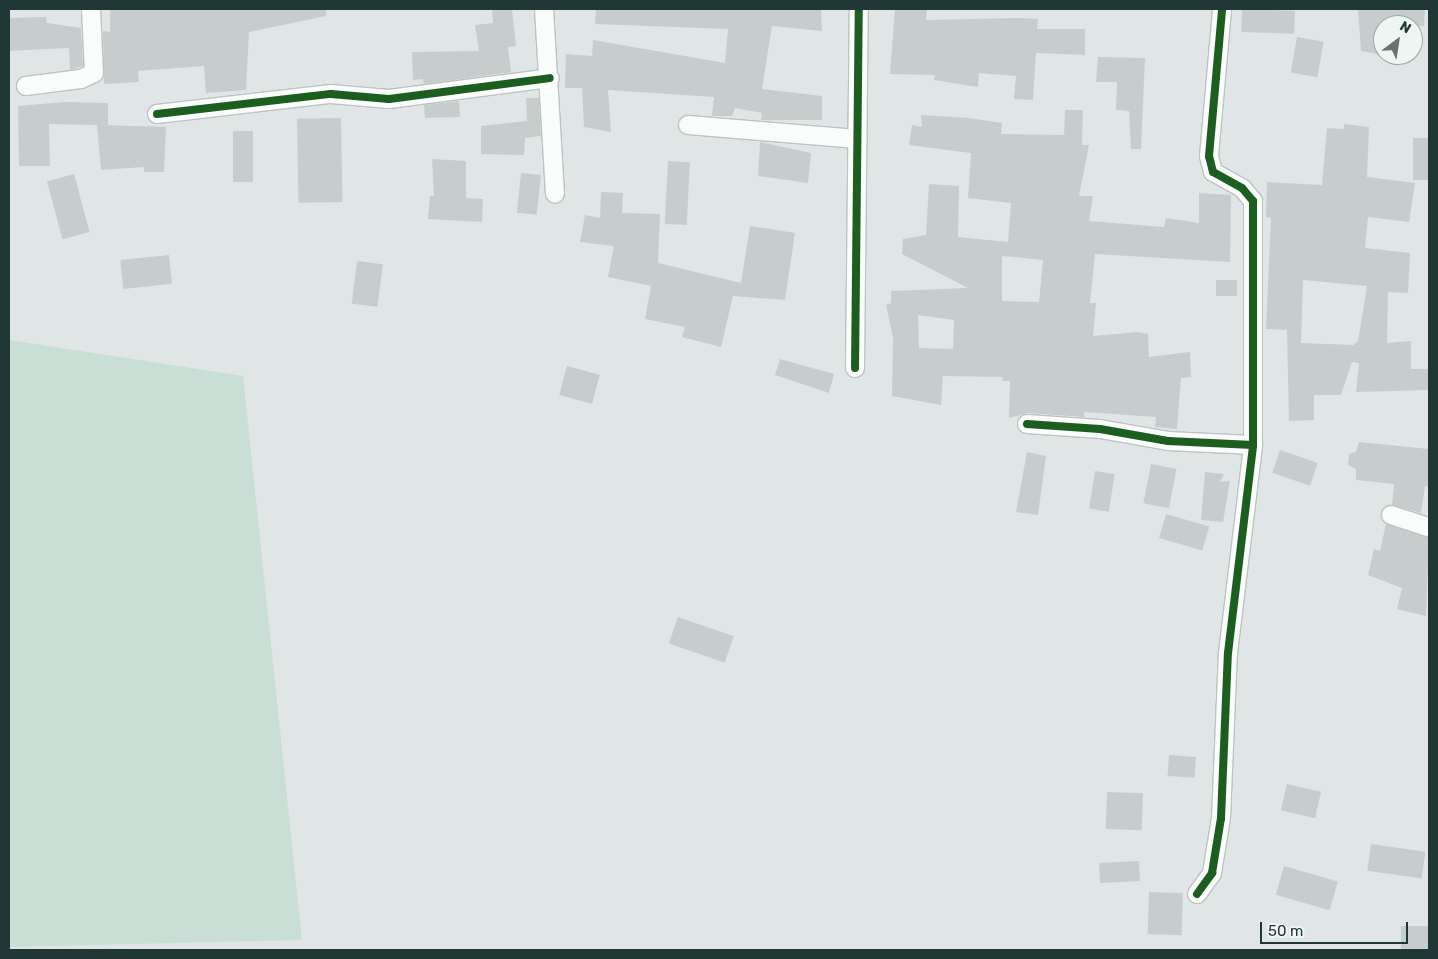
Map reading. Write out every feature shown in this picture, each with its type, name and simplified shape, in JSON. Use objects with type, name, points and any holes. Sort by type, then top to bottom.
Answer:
[{"type":"street","points":[[26,86],[81,79],[94,73],[91,9]]},
{"type":"street","points":[[544,9],[550,78],[555,194]]},
{"type":"street","points":[[855,368],[859,9]]},
{"type":"street","points":[[1197,894],[1212,873],[1221,818],[1228,653],[1253,445],[1253,201],[1242,188],[1213,172],[1209,156],[1222,9]]},
{"type":"street","points":[[157,114],[330,94],[389,99],[550,78]]},
{"type":"street","points":[[688,125],[857,138]]},
{"type":"street","points":[[1027,424],[1108,430],[1168,441],[1253,445]]},
{"type":"street","points":[[1391,515],[1429,527]]},
{"type":"green space","points":[[9,340],[243,376],[302,940],[9,947]]},
{"type":"building","points":[[110,9],[326,9],[326,16],[249,32],[246,90],[206,93],[204,66],[138,71],[139,82],[104,84],[103,31],[110,32]]},
{"type":"building","points":[[492,9],[512,9],[516,46],[508,47],[511,72],[424,84],[423,79],[413,80],[412,52],[479,51],[475,25],[493,23]]},
{"type":"building","points":[[596,9],[821,9],[822,31],[772,26],[762,89],[822,96],[822,120],[761,120],[762,113],[735,108],[732,116],[712,116],[714,97],[608,90],[611,132],[584,127],[582,88],[565,88],[566,54],[592,56],[593,40],[725,63],[728,29],[595,24]]},
{"type":"building","points":[[895,9],[927,9],[926,20],[1038,19],[1037,29],[1085,29],[1085,55],[1036,53],[1033,100],[1014,99],[1016,76],[979,73],[978,87],[934,80],[935,75],[890,74]]},
{"type":"building","points":[[1242,9],[1295,11],[1294,34],[1241,32]]},
{"type":"building","points":[[1358,9],[1425,9],[1424,26],[1423,15],[1373,15],[1373,53],[1361,51]]},
{"type":"building","points":[[46,17],[47,23],[81,28],[83,66],[70,70],[69,48],[9,51],[9,18]]},
{"type":"building","points":[[1297,37],[1324,42],[1317,77],[1291,72]]},
{"type":"building","points":[[1098,57],[1145,58],[1141,149],[1131,149],[1129,111],[1116,110],[1117,82],[1096,82]]},
{"type":"building","points":[[526,98],[539,98],[541,136],[525,138],[524,155],[481,154],[481,126],[527,121]]},
{"type":"building","points":[[459,101],[460,117],[425,118],[424,105]]},
{"type":"building","points":[[64,102],[108,103],[108,125],[99,125],[166,127],[164,172],[144,172],[144,167],[101,170],[97,125],[49,124],[50,166],[19,166],[18,106]]},
{"type":"building","points":[[1065,110],[1083,110],[1082,145],[1089,145],[1079,196],[1093,196],[1089,221],[1164,227],[1166,218],[1199,223],[1199,193],[1231,195],[1230,262],[1095,254],[1090,303],[1096,303],[1093,336],[1138,332],[1148,334],[1149,357],[1190,352],[1191,377],[1181,378],[1177,429],[1155,427],[1156,417],[1084,412],[1084,417],[1028,413],[1009,418],[1010,381],[1002,381],[1003,377],[943,376],[941,405],[892,396],[893,338],[886,305],[891,303],[891,291],[968,288],[902,254],[903,239],[926,235],[929,184],[959,186],[958,237],[1008,242],[1011,203],[968,198],[971,153],[909,145],[912,125],[922,127],[921,115],[969,118],[1002,123],[1001,134],[1064,135]],"holes":[[[1002,256],[1043,260],[1039,302],[1002,301]],[[918,315],[954,320],[953,349],[919,348]]]},
{"type":"building","points":[[341,118],[342,202],[298,203],[297,119]]},
{"type":"building","points":[[1344,124],[1369,127],[1367,177],[1415,183],[1409,222],[1368,217],[1365,248],[1410,253],[1408,293],[1388,292],[1387,343],[1411,341],[1411,369],[1428,369],[1429,390],[1356,392],[1359,363],[1352,362],[1341,395],[1314,395],[1314,420],[1289,421],[1287,330],[1266,329],[1271,218],[1266,217],[1267,182],[1322,185],[1327,128],[1344,129]],"holes":[[[1303,280],[1367,286],[1358,341],[1353,345],[1301,343]]]},
{"type":"building","points":[[233,131],[253,131],[253,182],[233,182]]},
{"type":"building","points":[[1413,138],[1429,138],[1429,180],[1413,180]]},
{"type":"building","points":[[760,142],[811,153],[808,183],[758,176]]},
{"type":"building","points":[[432,159],[466,161],[466,198],[483,199],[482,222],[428,219],[430,196],[434,196]]},
{"type":"building","points":[[668,161],[690,162],[687,225],[665,224]]},
{"type":"building","points":[[521,173],[541,175],[537,215],[517,213]]},
{"type":"building","points":[[74,174],[90,232],[62,239],[47,181]]},
{"type":"building","points":[[601,192],[623,193],[622,213],[660,214],[658,263],[741,283],[750,226],[795,233],[785,300],[733,296],[721,347],[682,337],[685,327],[645,319],[651,286],[608,277],[614,246],[580,242],[585,215],[600,218]]},
{"type":"building","points":[[169,255],[172,284],[123,289],[120,260]]},
{"type":"building","points":[[357,261],[383,264],[378,307],[352,304]]},
{"type":"building","points":[[1216,280],[1237,280],[1237,296],[1216,296]]},
{"type":"building","points":[[780,359],[834,374],[829,393],[775,375]]},
{"type":"building","points":[[567,366],[600,375],[592,404],[559,395]]},
{"type":"building","points":[[1359,442],[1429,449],[1429,487],[1425,486],[1421,513],[1392,505],[1394,484],[1356,480],[1356,469],[1348,465],[1349,454],[1356,452]]},
{"type":"building","points":[[1280,450],[1318,463],[1310,486],[1272,473]]},
{"type":"building","points":[[1027,452],[1046,456],[1038,515],[1016,512]]},
{"type":"building","points":[[1151,464],[1177,469],[1169,508],[1143,503]]},
{"type":"building","points":[[1095,471],[1115,474],[1109,512],[1089,509]]},
{"type":"building","points":[[1205,472],[1224,474],[1220,482],[1230,481],[1223,522],[1201,520]]},
{"type":"building","points":[[1166,514],[1209,526],[1202,550],[1159,538]]},
{"type":"building","points":[[1386,524],[1429,537],[1426,616],[1397,609],[1402,588],[1368,575],[1374,549],[1380,551]]},
{"type":"building","points":[[678,617],[734,636],[725,663],[669,643]]},
{"type":"building","points":[[1169,755],[1196,757],[1194,778],[1168,776]]},
{"type":"building","points":[[1287,784],[1321,792],[1315,818],[1281,810]]},
{"type":"building","points":[[1107,792],[1143,793],[1142,830],[1106,829]]},
{"type":"building","points":[[1371,844],[1425,852],[1422,878],[1367,871]]},
{"type":"building","points":[[1139,861],[1140,881],[1100,883],[1099,863]]},
{"type":"building","points":[[1284,866],[1338,881],[1330,910],[1276,895]]},
{"type":"building","points":[[1149,892],[1183,893],[1182,935],[1148,934]]},
{"type":"building","points":[[1401,926],[1429,926],[1429,950],[1401,950]]},
{"type":"cycle path","points":[[855,368],[859,9]]},
{"type":"cycle path","points":[[1027,424],[1100,429],[1168,441],[1253,445],[1253,201],[1242,188],[1213,172],[1209,156],[1222,9]]},
{"type":"cycle path","points":[[157,114],[331,94],[389,99],[550,78]]},
{"type":"cycle path","points":[[1197,894],[1212,873],[1221,818],[1228,653],[1253,445]]}]
